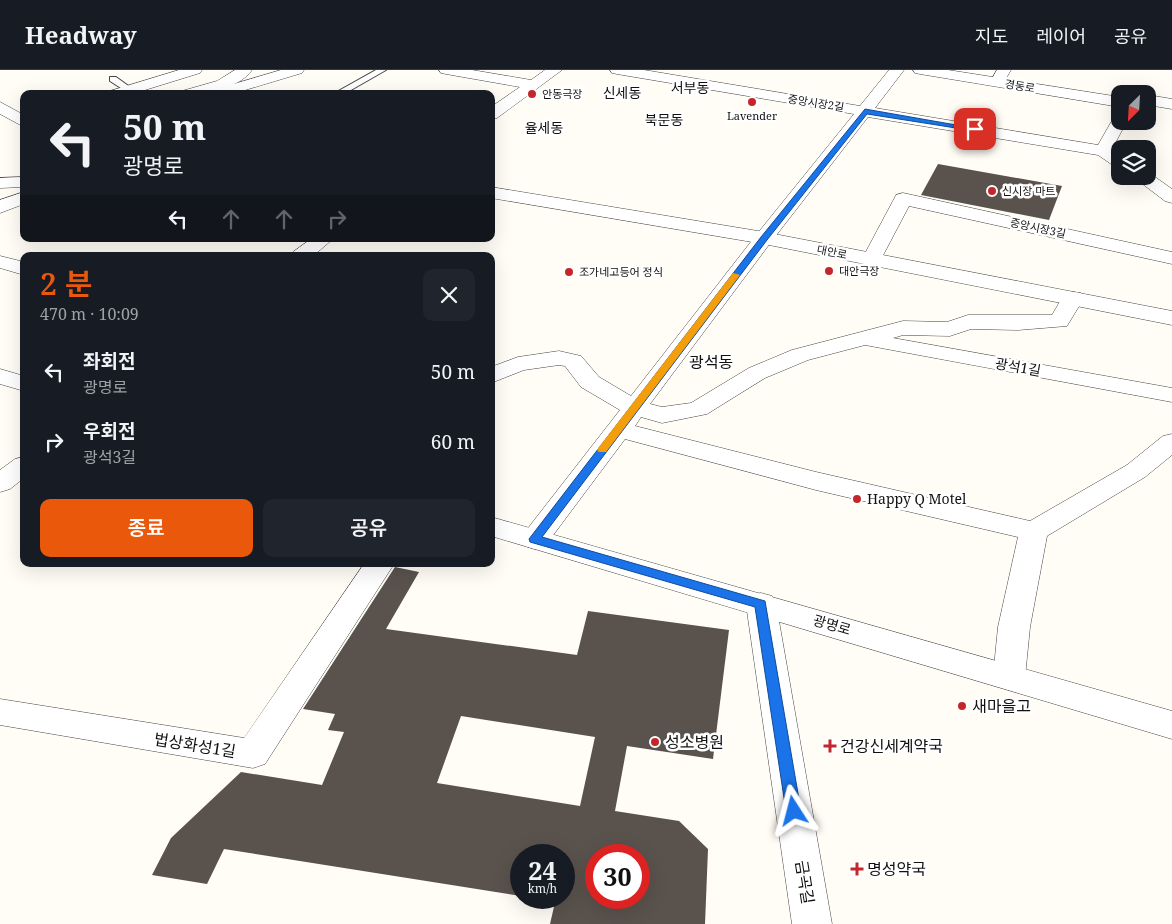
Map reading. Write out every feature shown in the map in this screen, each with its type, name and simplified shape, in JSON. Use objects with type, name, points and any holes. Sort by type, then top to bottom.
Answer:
[{"type":"street","points":[[119,88],[195,70]]},
{"type":"street","points":[[201,90],[222,84],[245,70]]},
{"type":"street","points":[[229,90],[297,70]]},
{"type":"street","points":[[446,70],[533,85]]},
{"type":"street","points":[[495,112],[555,70]]},
{"type":"street","name":"중앙시장2길","points":[[617,70],[1103,151]]},
{"type":"street","points":[[534,539],[764,238],[897,70]]},
{"type":"street","name":"경동로","points":[[920,70],[1111,101]]},
{"type":"street","name":"경동로","points":[[955,70],[1002,74],[1111,94]]},
{"type":"street","points":[[1156,101],[1172,104]]},
{"type":"street","points":[[0,107],[19,123]]},
{"type":"street","points":[[1156,107],[1172,110]]},
{"type":"street","points":[[1111,156],[1103,151],[1115,130]]},
{"type":"street","points":[[0,183],[20,182]]},
{"type":"street","points":[[1154,185],[1172,198]]},
{"type":"street","name":"대안로","points":[[495,193],[764,238],[1172,318]]},
{"type":"street","points":[[0,207],[20,199]]},
{"type":"street","name":"중앙시장3길","points":[[872,259],[903,199],[1172,258]]},
{"type":"street","points":[[305,252],[319,242]]},
{"type":"street","points":[[0,262],[20,267]]},
{"type":"street","name":"광석1길","points":[[495,374],[518,364],[559,358],[573,362],[590,382],[635,408],[662,414],[698,409],[757,372],[800,355],[903,328],[950,329],[968,322],[1018,323],[1059,321],[1073,298]]},
{"type":"street","name":"광석1길","points":[[863,339],[1172,395]]},
{"type":"street","points":[[0,376],[20,383]]},
{"type":"street","points":[[618,429],[816,481],[1034,530],[1136,471],[1172,442]]},
{"type":"street","points":[[0,483],[20,468]]},
{"type":"street","name":"광명로","points":[[495,527],[1172,724]]},
{"type":"street","points":[[1009,677],[1014,627],[1034,530]]},
{"type":"street","name":"법상화성1길","points":[[0,712],[253,754],[377,567]]},
{"type":"street","name":"금곡길","points":[[760,604],[812,924]]},
{"type":"lane","points":[[344,90],[382,70]]},
{"type":"building","name":"신시장 마트","points":[[938,164],[1062,186],[1049,220],[921,195]]},
{"type":"building","name":"성소병원","points":[[395,567],[419,572],[386,629],[577,655],[588,611],[729,630],[713,759],[627,746],[615,811],[679,821],[708,849],[705,924],[550,924],[553,909],[575,909],[575,844],[510,844],[510,894],[224,849],[207,884],[152,875],[171,838],[241,772],[322,785],[344,732],[328,730],[335,714],[303,709]],"holes":[[[461,716],[595,737],[580,806],[437,783]]]},
{"type":"slow traffic","points":[[603,450],[736,275]]},
{"type":"place","name":"안동극장","points":[[532,94]]},
{"type":"place","name":"Lavender","points":[[752,102]]},
{"type":"place","name":"신시장 마트","points":[[992,191]]},
{"type":"place","name":"대안극장","points":[[829,271]]},
{"type":"place","name":"조가네고등어 정식","points":[[569,272]]},
{"type":"place","name":"Happy Q Motel","points":[[857,499]]},
{"type":"place","name":"새마을고","points":[[962,706]]},
{"type":"place","name":"성소병원","points":[[655,742]]},
{"type":"place","name":"건강신세계약국","points":[[830,746]]},
{"type":"place","name":"명성약국","points":[[857,869]]},
{"type":"district","name":"서부동","points":[[690,88]]},
{"type":"district","name":"신세동","points":[[622,93]]},
{"type":"district","name":"북문동","points":[[664,120]]},
{"type":"district","name":"율세동","points":[[544,128]]},
{"type":"district","name":"광석동","points":[[711,362]]},
{"type":"route","points":[[794,811],[760,604],[534,539],[764,238],[865,111],[975,129]]}]
